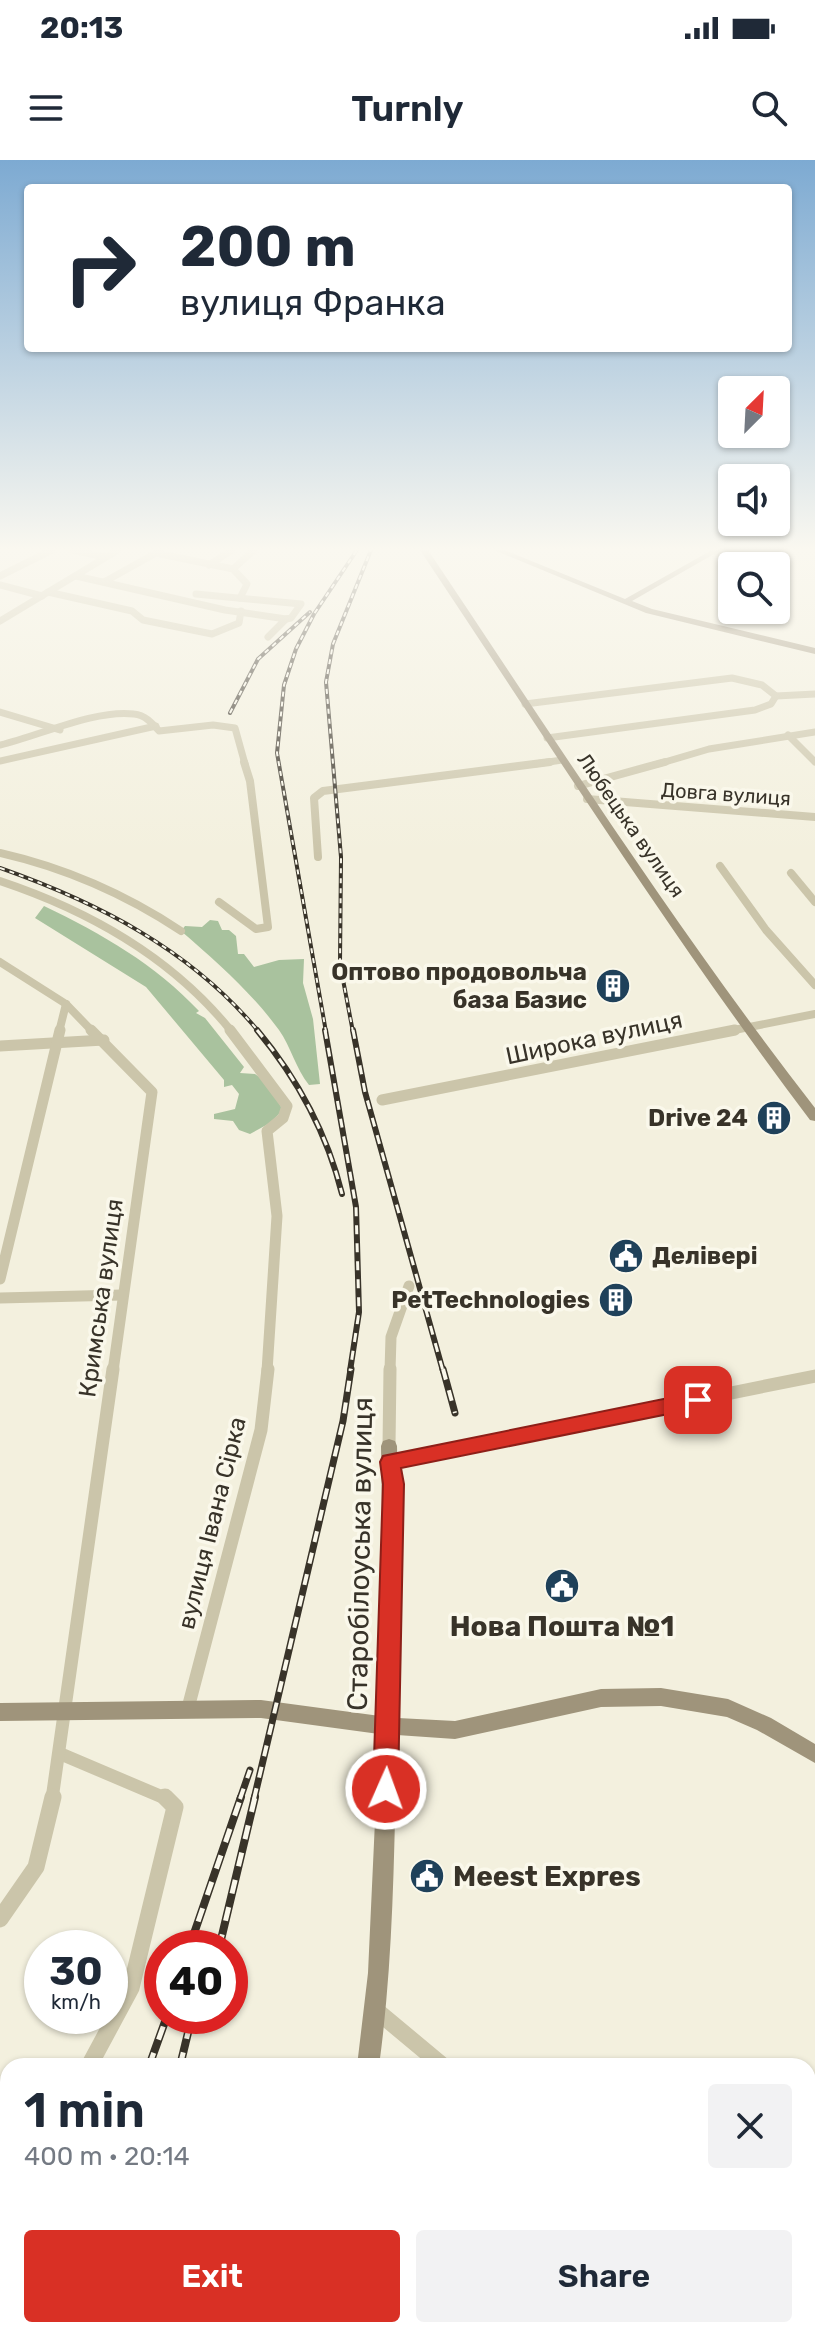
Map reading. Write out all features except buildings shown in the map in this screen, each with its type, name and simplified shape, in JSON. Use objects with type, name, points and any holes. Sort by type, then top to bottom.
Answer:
[{"type":"main road","name":"Любецька вулиця","points":[[491,652],[587,799],[746,1027],[815,1117]]},
{"type":"main road","name":"Старобілоуська вулиця","points":[[369,2058],[377,2011],[388,1726],[393,1484],[390,1454]]},
{"type":"main road","points":[[0,1712],[188,1708],[278,1711],[388,1726],[455,1730],[601,1698],[661,1697],[728,1708],[764,1724],[815,1754]]},
{"type":"street","points":[[525,704],[732,678],[762,685],[776,696],[815,694]]},
{"type":"street","points":[[547,738],[755,710],[771,704],[776,696]]},
{"type":"street","points":[[0,712],[60,730]]},
{"type":"street","points":[[0,745],[108,715],[135,714],[149,719],[159,731],[168,732],[206,723],[235,728],[250,781],[268,927],[256,929],[219,902]]},
{"type":"street","points":[[0,761],[156,726]]},
{"type":"street","points":[[578,786],[709,749],[815,732]]},
{"type":"street","points":[[788,735],[815,762]]},
{"type":"street","points":[[318,857],[314,798],[323,791],[562,760]]},
{"type":"street","name":"Довга вулиця","points":[[587,799],[815,817]]},
{"type":"street","points":[[0,853],[44,862],[108,887],[144,905],[181,931]]},
{"type":"street","points":[[720,866],[766,930],[815,985]]},
{"type":"street","points":[[791,873],[815,902]]},
{"type":"street","name":"вулиця Івана Сірка","points":[[0,881],[41,895],[99,922],[183,980],[213,1009],[287,1106],[282,1121],[267,1131],[277,1216],[273,1319],[261,1430],[188,1708]]},
{"type":"street","name":"Кримська вулиця","points":[[0,962],[66,1004],[152,1092],[61,1754],[36,1867],[0,1919]]},
{"type":"street","points":[[0,1279],[66,1004]]},
{"type":"street","name":"Широка вулиця","points":[[382,1100],[815,1014]]},
{"type":"street","points":[[0,1046],[104,1040]]},
{"type":"street","name":"Старобілоуська вулиця","points":[[390,1454],[391,1337],[409,1286]]},
{"type":"street","points":[[0,1298],[122,1295]]},
{"type":"street","points":[[390,1454],[815,1376]]},
{"type":"street","points":[[61,1754],[164,1796],[175,1807],[131,1988],[93,2058]]},
{"type":"street","points":[[377,2011],[433,2058]]},
{"type":"green space","points":[[44,906],[107,939],[182,994],[244,1067],[240,1073],[255,1074],[266,1082],[283,1110],[270,1123],[250,1134],[239,1130],[233,1121],[214,1119],[214,1114],[235,1109],[239,1094],[232,1085],[224,1087],[224,1080],[146,987],[35,918]]},
{"type":"green space","points":[[210,920],[218,921],[222,930],[229,930],[236,936],[238,954],[244,954],[254,967],[279,960],[304,959],[303,983],[313,1019],[320,1084],[309,1085],[268,1016],[233,978],[181,931],[185,926],[202,927]]},
{"type":"railway","points":[[230,713],[258,659],[266,652]]},
{"type":"railway","points":[[295,652],[284,685],[277,753],[326,1032]]},
{"type":"railway","points":[[332,652],[326,682],[341,857],[340,964],[353,1032]]},
{"type":"railway","points":[[0,868],[73,897],[141,932],[204,977],[259,1032]]},
{"type":"railway","points":[[257,1030],[285,1067],[309,1107],[328,1149],[342,1194]]},
{"type":"railway","points":[[325,1030],[356,1207],[359,1312],[350,1371]]},
{"type":"railway","points":[[353,1030],[365,1092],[443,1371]]},
{"type":"railway","points":[[254,1799],[343,1421],[351,1369]]},
{"type":"railway","points":[[443,1369],[455,1413]]},
{"type":"railway","points":[[240,1799],[250,1770]]},
{"type":"railway","points":[[195,1930],[241,1797]]},
{"type":"railway","points":[[223,1930],[255,1797]]},
{"type":"railway","points":[[152,2058],[161,2034]]},
{"type":"railway","points":[[182,2058],[188,2034]]},
{"type":"place","name":"Оптово продовольча база Базис","points":[[613,986]]},
{"type":"place","name":"Drive 24","points":[[774,1118]]},
{"type":"place","name":"Делівері","points":[[626,1256]]},
{"type":"place","name":"PetTechnologies","points":[[616,1300]]},
{"type":"place","name":"Нова Пошта №1","points":[[562,1586]]},
{"type":"place","name":"Meest Expres","points":[[427,1876]]},
{"type":"route","points":[[386,1789],[393,1484],[390,1462],[698,1400]]}]
